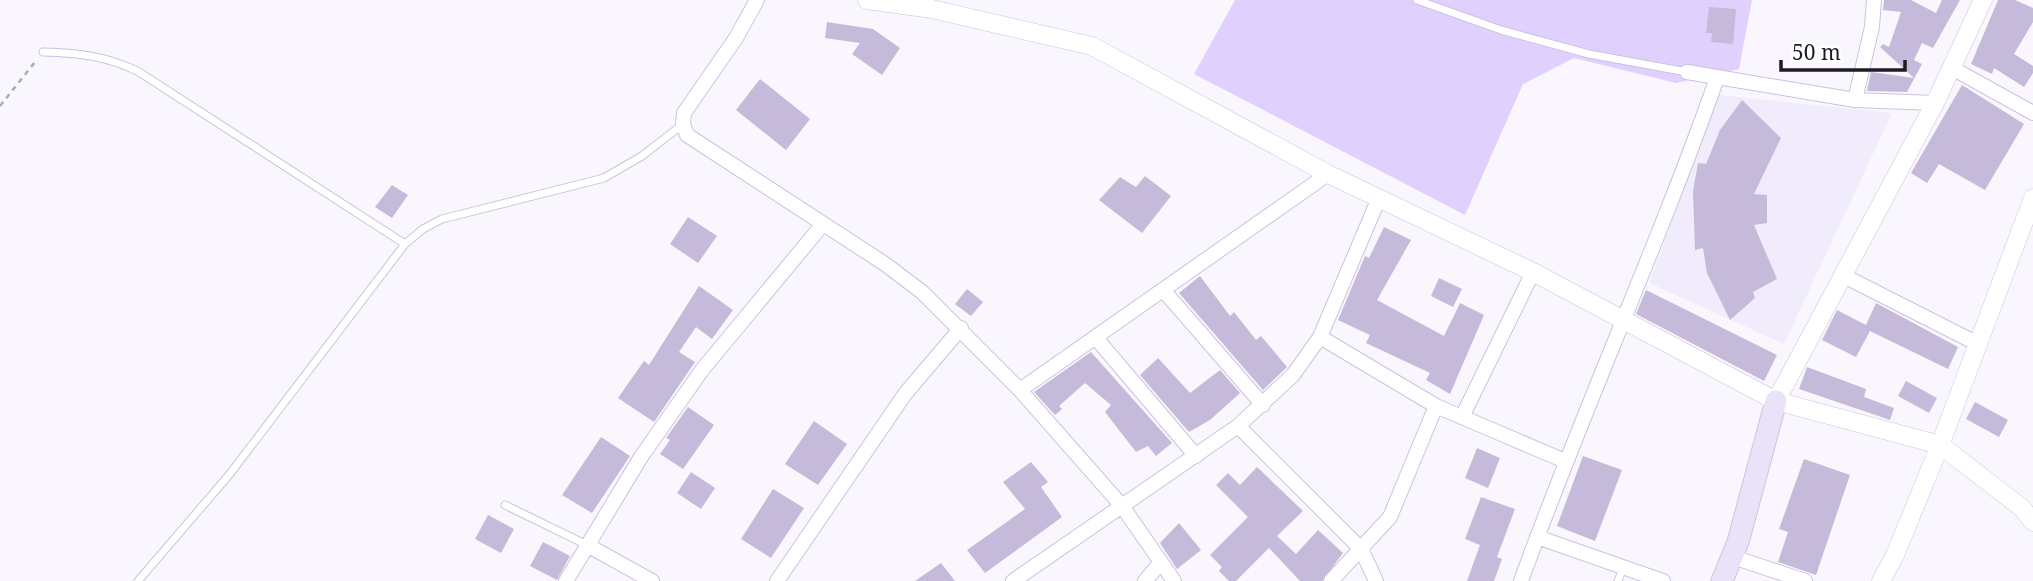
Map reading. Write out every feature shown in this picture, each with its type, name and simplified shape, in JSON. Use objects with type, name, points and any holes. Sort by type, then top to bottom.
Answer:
[{"type":"main road","points":[[1722,581],[1733,557],[1776,401]]},
{"type":"street","points":[[757,0],[736,38],[684,113],[683,124],[695,143],[823,223],[922,292],[961,328],[1020,390],[1122,506],[1174,581]]},
{"type":"street","points":[[867,0],[932,9],[1092,46],[1328,174],[1534,272],[1776,401],[1940,445],[2022,509],[2033,522]]},
{"type":"street","points":[[1855,100],[1872,27],[1874,0]]},
{"type":"street","points":[[1776,401],[1935,103],[1983,0]]},
{"type":"street","points":[[1952,68],[2033,113]]},
{"type":"street","points":[[1686,72],[1855,100],[1935,103]]},
{"type":"street","points":[[1521,581],[1565,461],[1673,202],[1717,78]]},
{"type":"street","points":[[1020,390],[1328,174]]},
{"type":"street","points":[[1013,581],[1238,426],[1293,375],[1320,337],[1379,198]]},
{"type":"street","points":[[1881,581],[1895,555],[1940,445],[2033,198]]},
{"type":"street","points":[[566,581],[641,457],[702,370],[823,223]]},
{"type":"street","points":[[1463,415],[1534,272]]},
{"type":"street","points":[[1842,275],[1978,344]]},
{"type":"street","points":[[1164,291],[1263,405]]},
{"type":"street","points":[[777,581],[905,394],[961,328]]},
{"type":"street","points":[[1320,337],[1436,405],[1565,461]]},
{"type":"street","points":[[1096,338],[1196,456]]},
{"type":"street","points":[[1331,581],[1390,517],[1436,405]]},
{"type":"street","points":[[1238,426],[1361,550],[1376,581]]},
{"type":"street","points":[[1537,537],[1620,574],[1663,581]]},
{"type":"street","points":[[587,545],[652,581]]},
{"type":"street","points":[[1733,557],[1805,581]]},
{"type":"street","points":[[1145,581],[1161,562]]},
{"type":"lane","points":[[1417,0],[1501,30],[1576,51],[1686,72]]},
{"type":"lane","points":[[43,52],[78,52],[111,58],[139,72],[405,244]]},
{"type":"lane","points":[[138,581],[229,475],[405,244],[423,229],[443,219],[604,178],[642,156],[683,124]]},
{"type":"lane","points":[[505,505],[587,545]]},
{"type":"path","points":[[0,106],[43,52]]},
{"type":"shaded area","points":[[1235,0],[1752,0],[1739,69],[1676,83],[1574,58],[1523,84],[1465,215],[1194,74]]},
{"type":"shaded area","points":[[1719,95],[1892,113],[1784,344],[1649,283]]},
{"type":"building","points":[[1884,0],[1911,0],[1936,13],[1942,0],[1960,0],[1933,48],[1922,43],[1914,60],[1922,64],[1907,92],[1867,91],[1871,72],[1914,78],[1880,47],[1883,44],[1889,47],[1901,12],[1883,10]]},
{"type":"building","points":[[1998,0],[2015,0],[2033,8],[2033,22],[2014,54],[2033,66],[2033,73],[2024,87],[1994,68],[1992,74],[1971,64]]},
{"type":"building","points":[[1709,7],[1736,9],[1733,44],[1711,42],[1712,33],[1706,33]]},
{"type":"building","points":[[827,22],[873,29],[900,48],[882,75],[852,54],[860,43],[825,38]]},
{"type":"building","points":[[760,79],[810,119],[786,150],[736,110]]},
{"type":"building","points":[[1962,85],[2024,124],[1985,190],[1939,164],[1927,183],[1911,173]]},
{"type":"building","points":[[1742,100],[1781,138],[1754,194],[1767,195],[1767,223],[1754,225],[1777,279],[1753,292],[1755,298],[1730,320],[1707,273],[1703,248],[1695,250],[1693,191],[1698,163],[1706,164],[1720,130]]},
{"type":"building","points":[[1145,176],[1171,196],[1142,233],[1099,200],[1120,177],[1136,187]]},
{"type":"building","points":[[392,185],[408,195],[392,218],[375,207]]},
{"type":"building","points":[[688,217],[717,236],[698,263],[670,244]]},
{"type":"building","points":[[1384,227],[1411,240],[1377,300],[1444,336],[1460,303],[1484,315],[1450,394],[1426,380],[1430,373],[1366,343],[1370,335],[1338,320],[1365,256],[1369,258]]},
{"type":"building","points":[[1200,276],[1230,316],[1234,312],[1256,340],[1261,336],[1287,367],[1263,390],[1179,293]]},
{"type":"building","points":[[1439,278],[1462,289],[1453,307],[1431,296]]},
{"type":"building","points":[[699,286],[733,310],[712,339],[696,327],[679,352],[695,362],[654,422],[618,398],[644,361],[649,365]]},
{"type":"building","points":[[967,289],[983,302],[971,316],[955,304]]},
{"type":"building","points":[[1646,290],[1777,355],[1764,381],[1636,314]]},
{"type":"building","points":[[1876,303],[1958,347],[1948,369],[1870,331],[1856,357],[1822,340],[1837,310],[1866,325]]},
{"type":"building","points":[[1091,352],[1172,443],[1156,456],[1148,446],[1136,452],[1105,412],[1111,405],[1085,383],[1059,406],[1062,409],[1055,415],[1034,392]]},
{"type":"building","points":[[1158,358],[1190,393],[1220,370],[1240,393],[1210,420],[1189,432],[1140,375]]},
{"type":"building","points":[[1807,367],[1866,389],[1864,397],[1894,408],[1890,420],[1799,389]]},
{"type":"building","points":[[1906,381],[1937,398],[1929,413],[1898,396]]},
{"type":"building","points":[[1975,402],[2008,420],[1999,437],[1966,419]]},
{"type":"building","points":[[688,407],[714,425],[683,469],[660,454],[670,440],[666,438]]},
{"type":"building","points":[[814,421],[847,444],[818,485],[785,464]]},
{"type":"building","points":[[601,437],[630,456],[592,513],[562,495]]},
{"type":"building","points":[[1477,448],[1500,458],[1488,488],[1465,478]]},
{"type":"building","points":[[1583,456],[1622,470],[1595,541],[1557,526]]},
{"type":"building","points":[[1804,459],[1850,475],[1816,575],[1778,562],[1788,532],[1779,529]]},
{"type":"building","points":[[1031,462],[1048,482],[1041,487],[1062,517],[985,573],[967,550],[1025,509],[1003,482]]},
{"type":"building","points":[[1257,467],[1303,511],[1277,536],[1296,554],[1318,530],[1343,553],[1322,581],[1300,581],[1269,548],[1236,581],[1229,581],[1219,571],[1222,567],[1210,555],[1248,517],[1216,485],[1228,473],[1240,485]]},
{"type":"building","points":[[691,472],[715,488],[701,509],[677,493]]},
{"type":"building","points":[[773,489],[804,508],[771,558],[741,539]]},
{"type":"building","points":[[1481,497],[1515,509],[1497,557],[1502,559],[1494,581],[1467,581],[1480,545],[1465,539]]},
{"type":"building","points":[[488,515],[514,529],[501,553],[475,539]]},
{"type":"building","points":[[1179,523],[1201,550],[1177,569],[1160,543]]},
{"type":"building","points":[[543,542],[570,556],[557,580],[530,566]]},
{"type":"building","points":[[941,563],[955,581],[915,581]]}]
